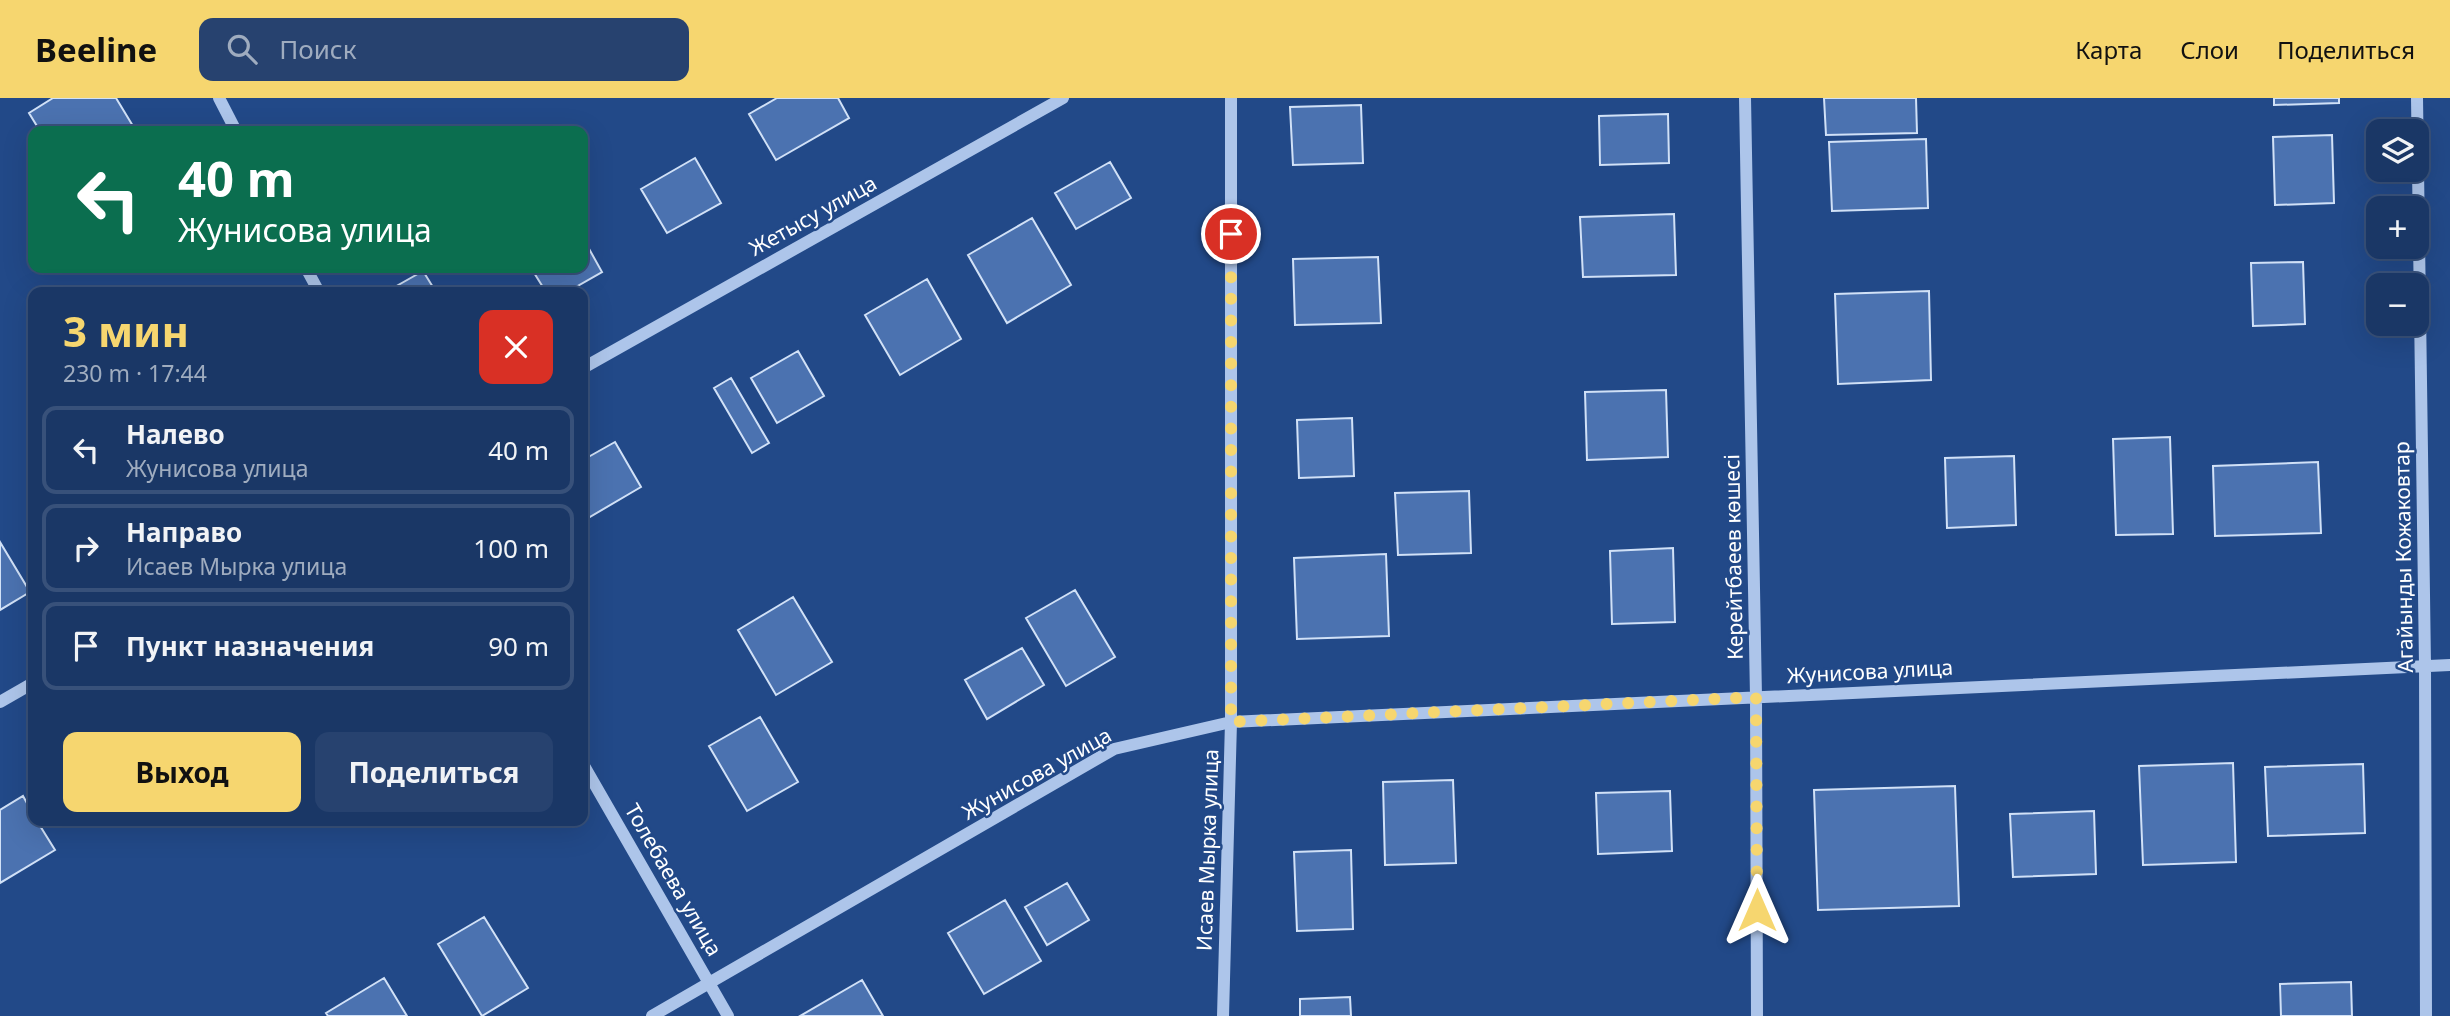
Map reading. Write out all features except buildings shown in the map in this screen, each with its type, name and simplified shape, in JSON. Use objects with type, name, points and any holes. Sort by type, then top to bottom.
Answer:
[{"type":"street","points":[[219,98],[233,126]]},
{"type":"street","name":"Жетысу улица","points":[[588,365],[1063,98]]},
{"type":"street","name":"Исаев Мырка улица","points":[[1223,1016],[1231,722],[1231,98]]},
{"type":"street","name":"Керейтбаеев көшесі","points":[[1745,98],[1756,697],[1757,1016]]},
{"type":"street","name":"Агайынды Кожаковтар","points":[[2417,98],[2425,665],[2426,1016]]},
{"type":"street","name":"Жунисова улица","points":[[652,1016],[1114,749],[1231,722],[2450,665]]},
{"type":"street","points":[[0,702],[28,685]]},
{"type":"street","name":"Толебаева улица","points":[[588,773],[727,1016]]},
{"type":"route","points":[[1231,234],[1231,722],[1756,697],[1757,910]]}]
